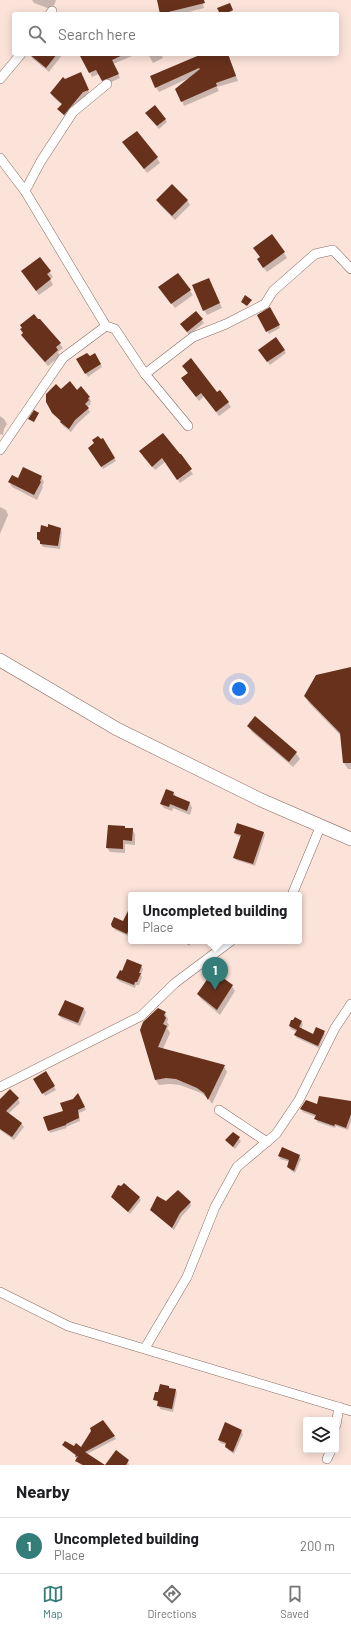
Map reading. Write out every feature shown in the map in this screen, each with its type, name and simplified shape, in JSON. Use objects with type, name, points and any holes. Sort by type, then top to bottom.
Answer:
[{"type":"main road","points":[[0,660],[117,729],[261,800],[351,839]]},
{"type":"street","points":[[0,79],[19,56]]},
{"type":"street","points":[[24,191],[72,112],[107,84]]},
{"type":"street","points":[[0,158],[24,191],[106,326],[115,329],[145,374],[188,426]]},
{"type":"street","points":[[145,374],[193,337],[226,324],[265,304],[273,290],[314,254],[333,250],[351,269]]},
{"type":"street","points":[[0,450],[63,358],[106,326]]},
{"type":"street","points":[[293,892],[320,825]]},
{"type":"street","points":[[0,1087],[141,1016],[175,983],[228,944]]},
{"type":"street","points":[[145,1348],[187,1277],[215,1207],[237,1167],[276,1134],[299,1100],[335,1028],[351,1004]]},
{"type":"street","points":[[220,1110],[267,1142]]},
{"type":"street","points":[[0,1292],[68,1326],[351,1411]]},
{"type":"street","points":[[338,1417],[340,1408]]},
{"type":"street","points":[[327,1459],[330,1453]]},
{"type":"building","points":[[157,0],[204,0],[205,3],[168,12],[160,12]]},
{"type":"building","points":[[230,3],[233,10],[228,12],[219,12],[217,8]]},
{"type":"building","points":[[31,56],[55,56],[46,68]]},
{"type":"building","points":[[80,56],[121,56],[112,60],[119,74],[102,81],[96,70],[89,73]]},
{"type":"building","points":[[197,56],[229,56],[236,76],[216,83],[217,86],[181,102],[175,89],[200,69],[199,68],[155,88],[150,76]]},
{"type":"building","points":[[81,72],[89,90],[83,92],[64,115],[57,109],[62,104],[50,93],[63,77],[65,79]]},
{"type":"building","points":[[155,105],[166,119],[157,126],[145,113]]},
{"type":"building","points":[[137,131],[158,157],[144,169],[122,142]]},
{"type":"building","points":[[172,184],[188,200],[172,216],[156,200]]},
{"type":"building","points":[[272,234],[285,252],[263,268],[257,259],[260,257],[253,248]]},
{"type":"building","points":[[40,257],[51,271],[47,274],[51,279],[36,291],[21,271]]},
{"type":"building","points":[[178,273],[191,290],[171,304],[158,287]]},
{"type":"building","points":[[209,278],[220,303],[203,311],[192,285]]},
{"type":"building","points":[[245,295],[252,300],[247,306],[241,302]]},
{"type":"building","points":[[270,307],[280,325],[266,332],[257,315]]},
{"type":"building","points":[[196,311],[203,319],[187,332],[180,324]]},
{"type":"building","points":[[34,314],[61,343],[56,347],[58,350],[45,362],[21,335],[23,333],[20,329],[22,328],[20,325]]},
{"type":"building","points":[[276,337],[285,350],[267,362],[258,350]]},
{"type":"building","points":[[87,353],[90,356],[95,353],[101,364],[85,374],[76,359]]},
{"type":"building","points":[[191,358],[217,392],[220,390],[229,402],[216,412],[201,393],[196,397],[181,378],[188,373],[182,366]]},
{"type":"building","points":[[70,381],[77,390],[81,386],[90,397],[85,404],[89,408],[75,420],[69,429],[52,413],[46,402],[46,394],[56,384],[61,389]]},
{"type":"building","points":[[34,410],[39,413],[34,422],[28,419]]},
{"type":"building","points":[[163,433],[192,469],[177,480],[162,458],[152,467],[139,451]]},
{"type":"building","points":[[98,436],[101,439],[103,438],[115,458],[101,467],[88,448],[94,443],[92,440]]},
{"type":"building","points":[[23,467],[42,476],[41,482],[34,495],[8,482],[12,475],[18,478]]},
{"type":"building","points":[[48,524],[61,528],[58,546],[40,544],[40,541],[37,539],[37,532],[40,532],[41,525],[48,527]]},
{"type":"building","points":[[351,667],[351,763],[343,763],[340,733],[304,696],[316,675]]},
{"type":"building","points":[[255,716],[297,752],[289,762],[247,726]]},
{"type":"building","points":[[166,789],[174,792],[173,795],[190,802],[187,811],[170,804],[169,807],[160,804]]},
{"type":"building","points":[[237,823],[264,832],[253,864],[233,858],[241,835],[234,833]]},
{"type":"building","points":[[108,825],[133,828],[132,841],[123,840],[123,849],[106,848]]},
{"type":"building","points":[[128,911],[127,934],[112,927],[111,924],[114,917],[123,921]]},
{"type":"building","points":[[127,959],[142,965],[139,973],[141,973],[134,985],[116,978],[120,970],[122,971]]},
{"type":"building","points":[[213,971],[233,985],[217,1010],[197,994]]},
{"type":"building","points":[[65,1000],[84,1008],[78,1023],[58,1015]]},
{"type":"building","points":[[158,1008],[166,1012],[164,1015],[166,1018],[163,1024],[167,1026],[158,1047],[225,1065],[208,1100],[204,1093],[197,1088],[176,1079],[166,1078],[155,1080],[140,1030],[143,1022]]},
{"type":"building","points":[[295,1017],[302,1021],[299,1027],[313,1034],[316,1027],[325,1031],[318,1046],[294,1035],[297,1030],[289,1026],[291,1020]]},
{"type":"building","points":[[46,1071],[55,1086],[42,1094],[33,1079]]},
{"type":"building","points":[[10,1089],[19,1098],[6,1111],[22,1123],[12,1137],[0,1129],[0,1099]]},
{"type":"building","points":[[78,1093],[85,1107],[78,1110],[79,1118],[66,1125],[48,1131],[43,1117],[63,1111],[60,1103],[73,1099]]},
{"type":"building","points":[[319,1096],[351,1101],[351,1114],[346,1128],[335,1124],[334,1126],[314,1119],[316,1115],[300,1109],[306,1100],[317,1104]]},
{"type":"building","points":[[233,1132],[240,1137],[233,1147],[225,1140]]},
{"type":"building","points":[[282,1147],[300,1155],[294,1171],[287,1167],[289,1160],[278,1156]]},
{"type":"building","points":[[124,1183],[140,1197],[128,1212],[111,1197],[118,1185],[121,1186]]},
{"type":"building","points":[[178,1190],[191,1202],[180,1213],[172,1228],[150,1210],[157,1196],[166,1201]]},
{"type":"building","points":[[160,1384],[176,1389],[172,1409],[157,1406],[158,1401],[153,1400],[155,1392],[158,1392]]},
{"type":"building","points":[[103,1420],[115,1436],[85,1452],[105,1465],[83,1465],[75,1461],[78,1456],[75,1457],[76,1455],[62,1445],[65,1441],[74,1446],[76,1443],[81,1447],[91,1431],[90,1428]]},
{"type":"building","points":[[225,1422],[242,1430],[233,1452],[225,1447],[226,1443],[218,1440]]},
{"type":"building","points":[[116,1450],[129,1460],[126,1465],[105,1465]]},
{"type":"place","name":"Uncompleted building","points":[[215,990]]}]
